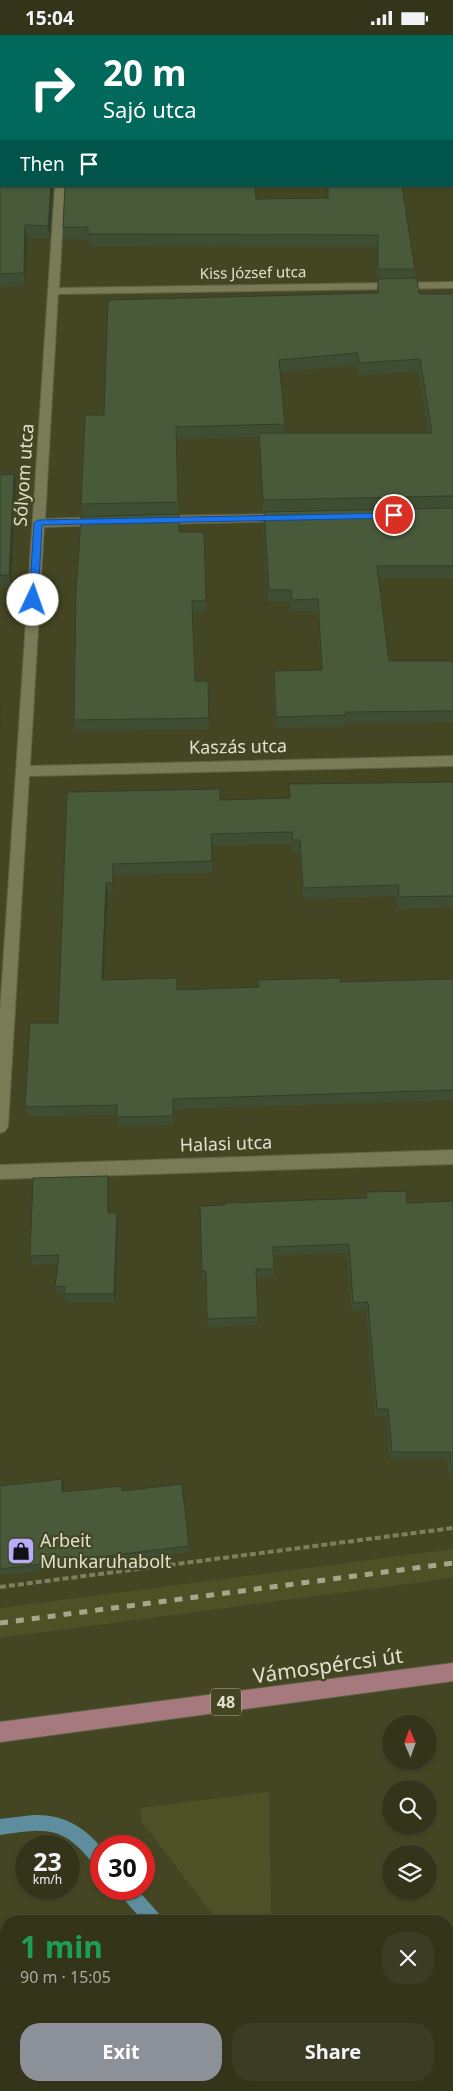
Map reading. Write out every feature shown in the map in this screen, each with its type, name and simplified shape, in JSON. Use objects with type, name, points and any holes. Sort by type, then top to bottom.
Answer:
[{"type":"main road","name":"Vámospércsi út","points":[[0,1732],[453,1672]]},
{"type":"street","name":"Sólyom utca","points":[[0,1126],[60,187]]},
{"type":"street","name":"Kiss József utca","points":[[53,291],[453,285]]},
{"type":"street","points":[[147,520],[295,517]]},
{"type":"street","points":[[38,523],[117,521]]},
{"type":"street","name":"Kaszás utca","points":[[23,771],[453,761]]},
{"type":"street","name":"Halasi utca","points":[[0,1172],[453,1157]]},
{"type":"path","points":[[0,1587],[453,1528]]},
{"type":"shaded area","points":[[453,1549],[453,1578],[0,1638],[0,1608]]},
{"type":"shaded area","points":[[269,1792],[271,1914],[213,1915],[155,1839],[155,1835],[152,1835],[142,1822],[140,1808]]},
{"type":"building","points":[[0,187],[51,187],[48,226],[25,225],[24,273],[0,274]]},
{"type":"building","points":[[65,187],[255,187],[256,199],[328,198],[328,187],[402,187],[415,269],[378,269],[378,235],[88,234],[88,227],[63,227]]},
{"type":"building","points":[[417,278],[419,294],[453,294],[453,496],[263,500],[259,433],[432,433],[420,359],[360,363],[357,353],[279,360],[285,424],[176,427],[178,502],[81,504],[85,415],[104,415],[108,300],[378,293],[378,279]]},
{"type":"building","points":[[14,474],[9,575],[0,575],[0,475]]},
{"type":"building","points":[[453,508],[453,566],[377,566],[389,661],[453,661],[453,711],[346,712],[346,715],[276,717],[274,671],[322,670],[318,599],[292,600],[291,590],[269,590],[264,512]]},
{"type":"building","points":[[179,514],[179,532],[204,532],[206,600],[192,601],[195,681],[208,681],[209,718],[74,720],[76,593],[81,517]]},
{"type":"building","points":[[453,782],[453,896],[399,897],[398,885],[303,888],[300,840],[293,840],[292,832],[211,834],[212,861],[113,864],[113,883],[106,883],[102,980],[177,978],[177,990],[259,987],[258,980],[340,978],[340,982],[453,979],[453,1090],[173,1099],[173,1116],[117,1117],[117,1105],[25,1107],[30,1023],[58,1023],[67,792],[220,789],[220,800],[290,798],[289,784]]},
{"type":"building","points":[[108,1176],[108,1213],[117,1213],[114,1294],[64,1294],[65,1287],[55,1286],[59,1255],[30,1256],[33,1178]]},
{"type":"building","points":[[406,1191],[407,1203],[453,1201],[453,1467],[451,1467],[450,1452],[392,1452],[388,1409],[377,1409],[368,1302],[353,1303],[349,1244],[273,1247],[274,1269],[256,1269],[258,1317],[207,1319],[206,1271],[202,1271],[200,1206],[225,1205],[225,1203],[367,1198],[366,1192]]},
{"type":"building","points":[[62,1479],[62,1492],[121,1486],[122,1491],[182,1484],[189,1546],[0,1569],[0,1486]]},
{"type":"waterway","points":[[0,1827],[33,1823],[57,1824],[77,1835],[90,1847]]},
{"type":"waterway","points":[[136,1900],[149,1915]]},
{"type":"railway","points":[[0,1623],[453,1563]]},
{"type":"place","name":"Arbeit Munkaruhabolt","points":[[21,1551]]},
{"type":"route","points":[[33,600],[38,523],[394,515]]}]
